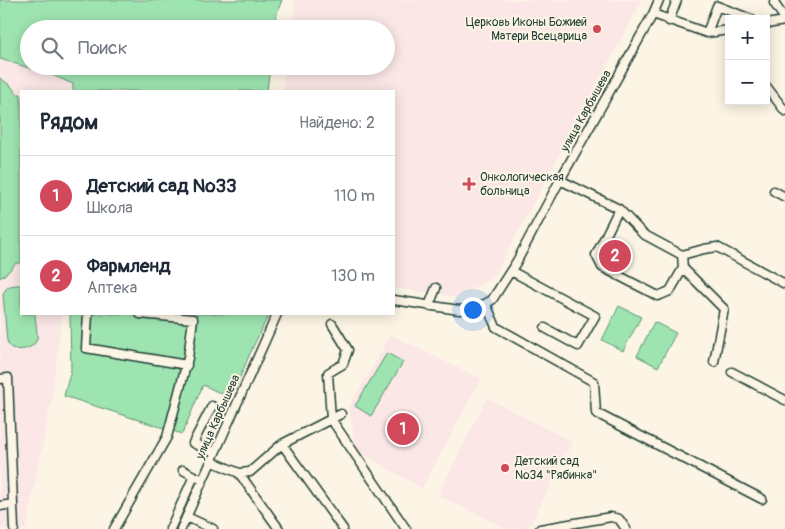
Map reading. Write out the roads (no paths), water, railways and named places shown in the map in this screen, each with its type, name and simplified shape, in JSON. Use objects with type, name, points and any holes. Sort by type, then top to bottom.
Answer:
[{"type":"street","name":"улица Карбышева","points":[[486,304],[492,300],[517,261],[659,0]]},
{"type":"street","points":[[669,21],[677,0]]},
{"type":"street","points":[[770,23],[785,20],[774,3],[775,0]]},
{"type":"street","points":[[706,33],[717,6],[741,15]]},
{"type":"street","points":[[653,14],[706,33],[725,32]]},
{"type":"street","points":[[770,91],[785,111]]},
{"type":"street","points":[[560,180],[619,210],[643,234],[682,255],[704,248],[717,247],[785,284]]},
{"type":"street","points":[[774,190],[785,197]]},
{"type":"street","points":[[619,210],[596,255],[602,267],[658,296],[670,291],[683,268],[682,255]]},
{"type":"street","points":[[683,268],[724,309],[714,362]]},
{"type":"street","points":[[511,270],[595,316],[578,346],[545,328]]},
{"type":"street","points":[[429,306],[436,288]]},
{"type":"street","points":[[395,300],[459,310],[486,304],[496,327],[594,382],[596,413],[762,500]]},
{"type":"street","points":[[88,315],[86,348],[186,365]]},
{"type":"street","points":[[114,529],[167,437],[188,358],[193,319],[151,315]]},
{"type":"street","name":"улица Карбышева","points":[[181,529],[277,315]]},
{"type":"street","points":[[332,324],[348,350],[343,364],[328,373],[331,419],[406,529]]},
{"type":"street","points":[[732,372],[785,400]]},
{"type":"street","points":[[0,379],[8,378],[14,529]]},
{"type":"street","points":[[212,406],[193,443],[239,473],[279,529]]},
{"type":"street","points":[[239,473],[250,472],[282,444],[341,414]]},
{"type":"street","points":[[282,444],[343,529]]},
{"type":"street","points":[[183,470],[203,480]]},
{"type":"street","points":[[170,529],[194,476]]},
{"type":"street","points":[[0,506],[13,504]]},
{"type":"street","points":[[187,517],[213,529]]},
{"type":"street","points":[[540,529],[556,528],[612,517],[619,519],[626,529]]},
{"type":"place","name":"Церковь Иконы Божией Матери Всецарица","points":[[597,29]]},
{"type":"place","name":"Онкологическая больница","points":[[469,184]]},
{"type":"place","name":"Фармленд","points":[[615,256]]},
{"type":"place","name":"Детский сад №33","points":[[403,429]]},
{"type":"place","name":"Детский сад №34 \"Рябинка\"","points":[[505,468]]}]
